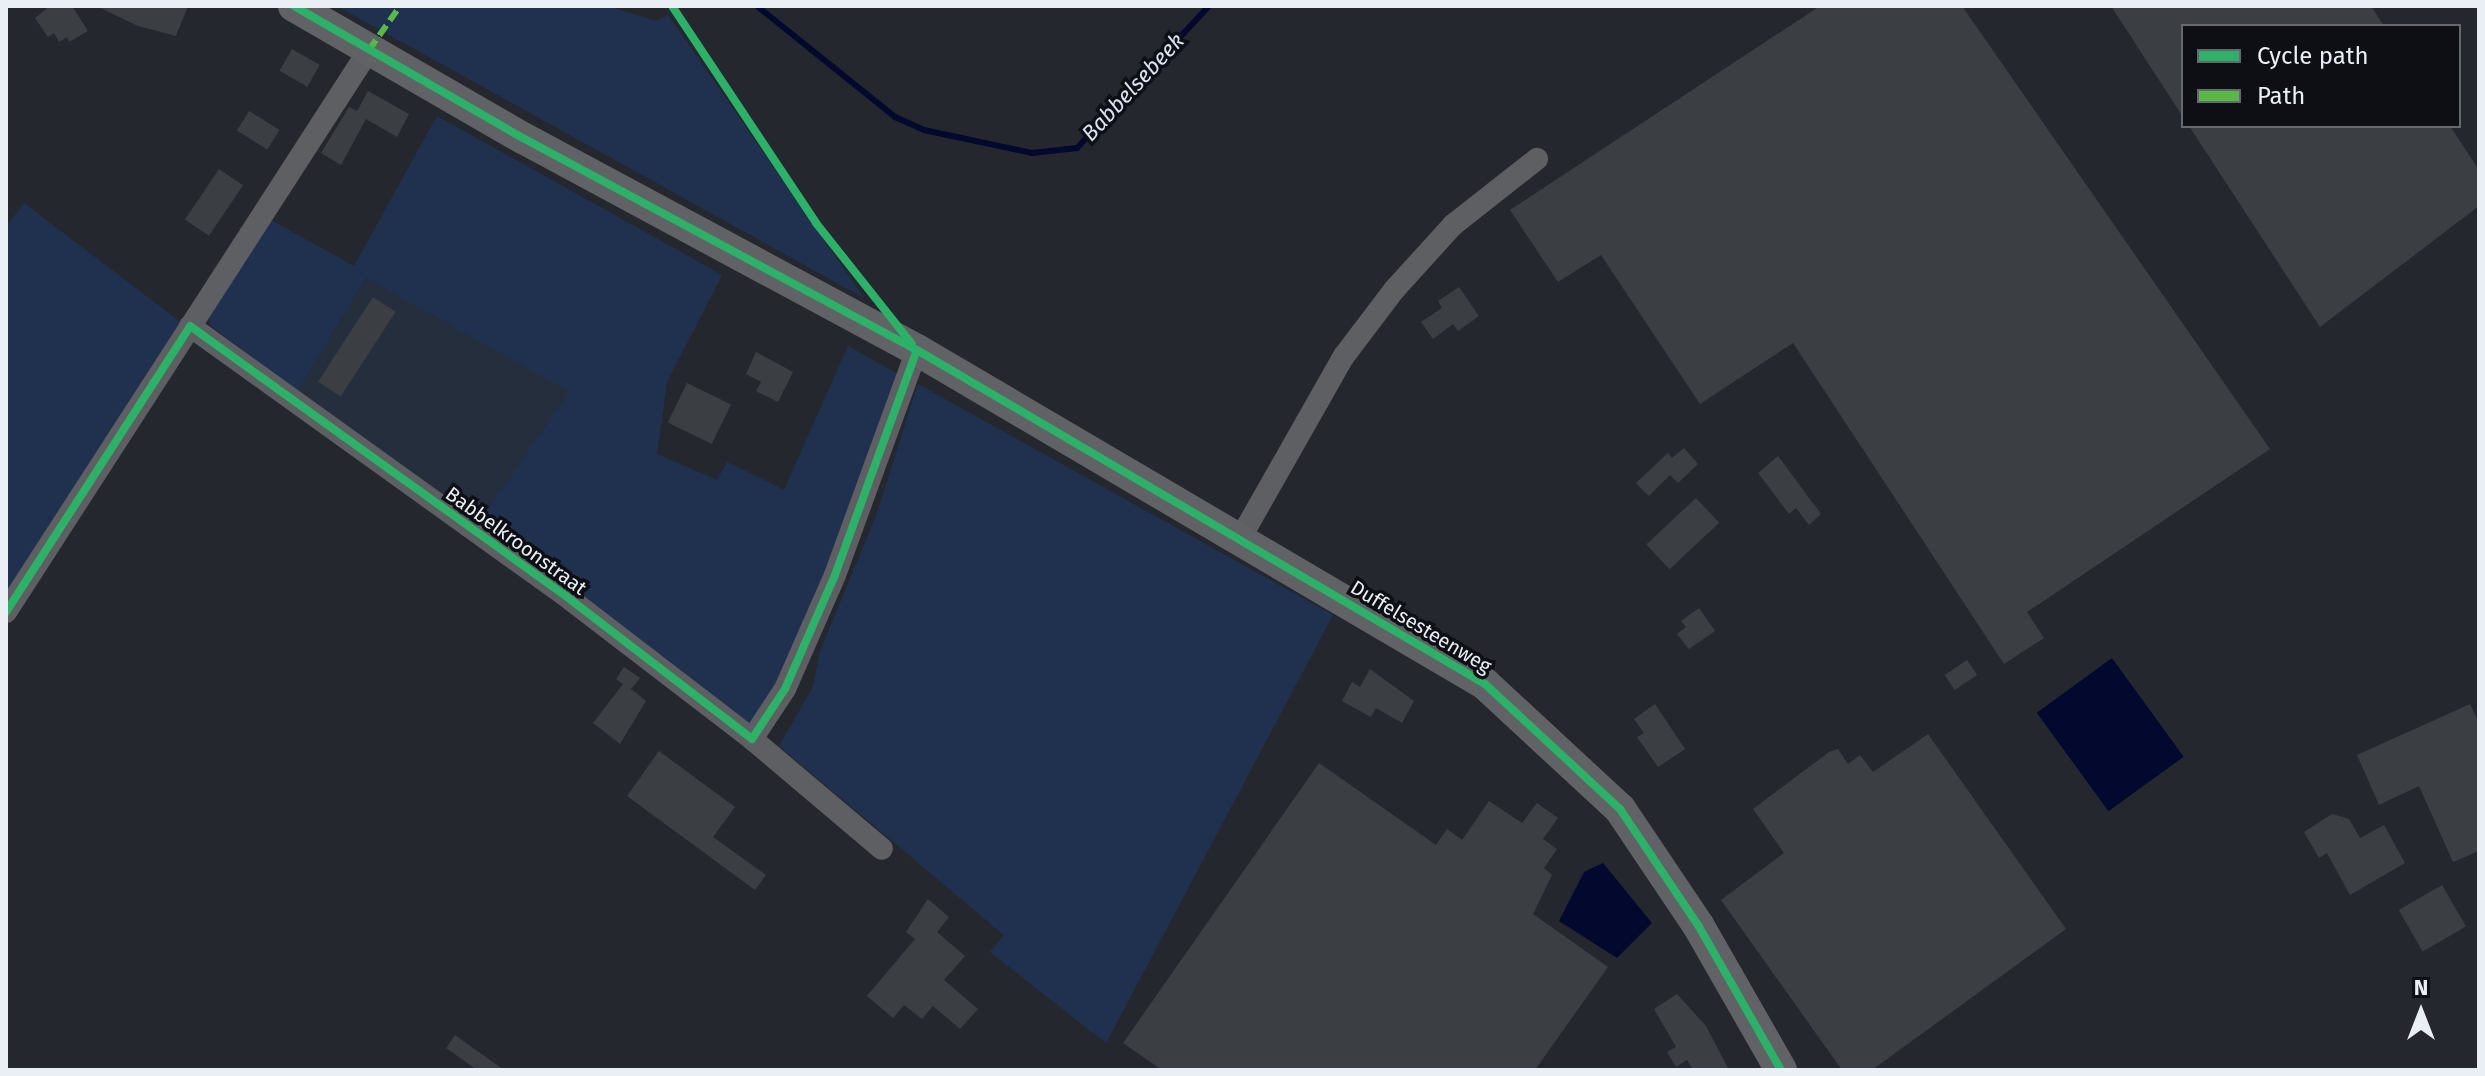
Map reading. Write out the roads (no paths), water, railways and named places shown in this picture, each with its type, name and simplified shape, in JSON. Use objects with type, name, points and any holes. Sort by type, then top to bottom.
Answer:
[{"type":"street","name":"Duffelsesteenweg","points":[[294,6],[537,146],[917,350],[1241,537],[1485,684],[1567,756],[1620,809],[1698,925],[1781,1070]]},
{"type":"street","points":[[6,612],[369,50]]},
{"type":"street","points":[[1241,537],[1344,356],[1394,290],[1453,225],[1537,159]]},
{"type":"street","name":"Babbelkroonstraat","points":[[190,326],[571,600],[752,739],[882,849]]},
{"type":"street","points":[[752,739],[785,689],[830,587],[917,350]]},
{"type":"waterway","name":"Babbelsebeek","points":[[757,6],[895,117],[924,130],[1032,153],[1077,148],[1209,6]]}]
